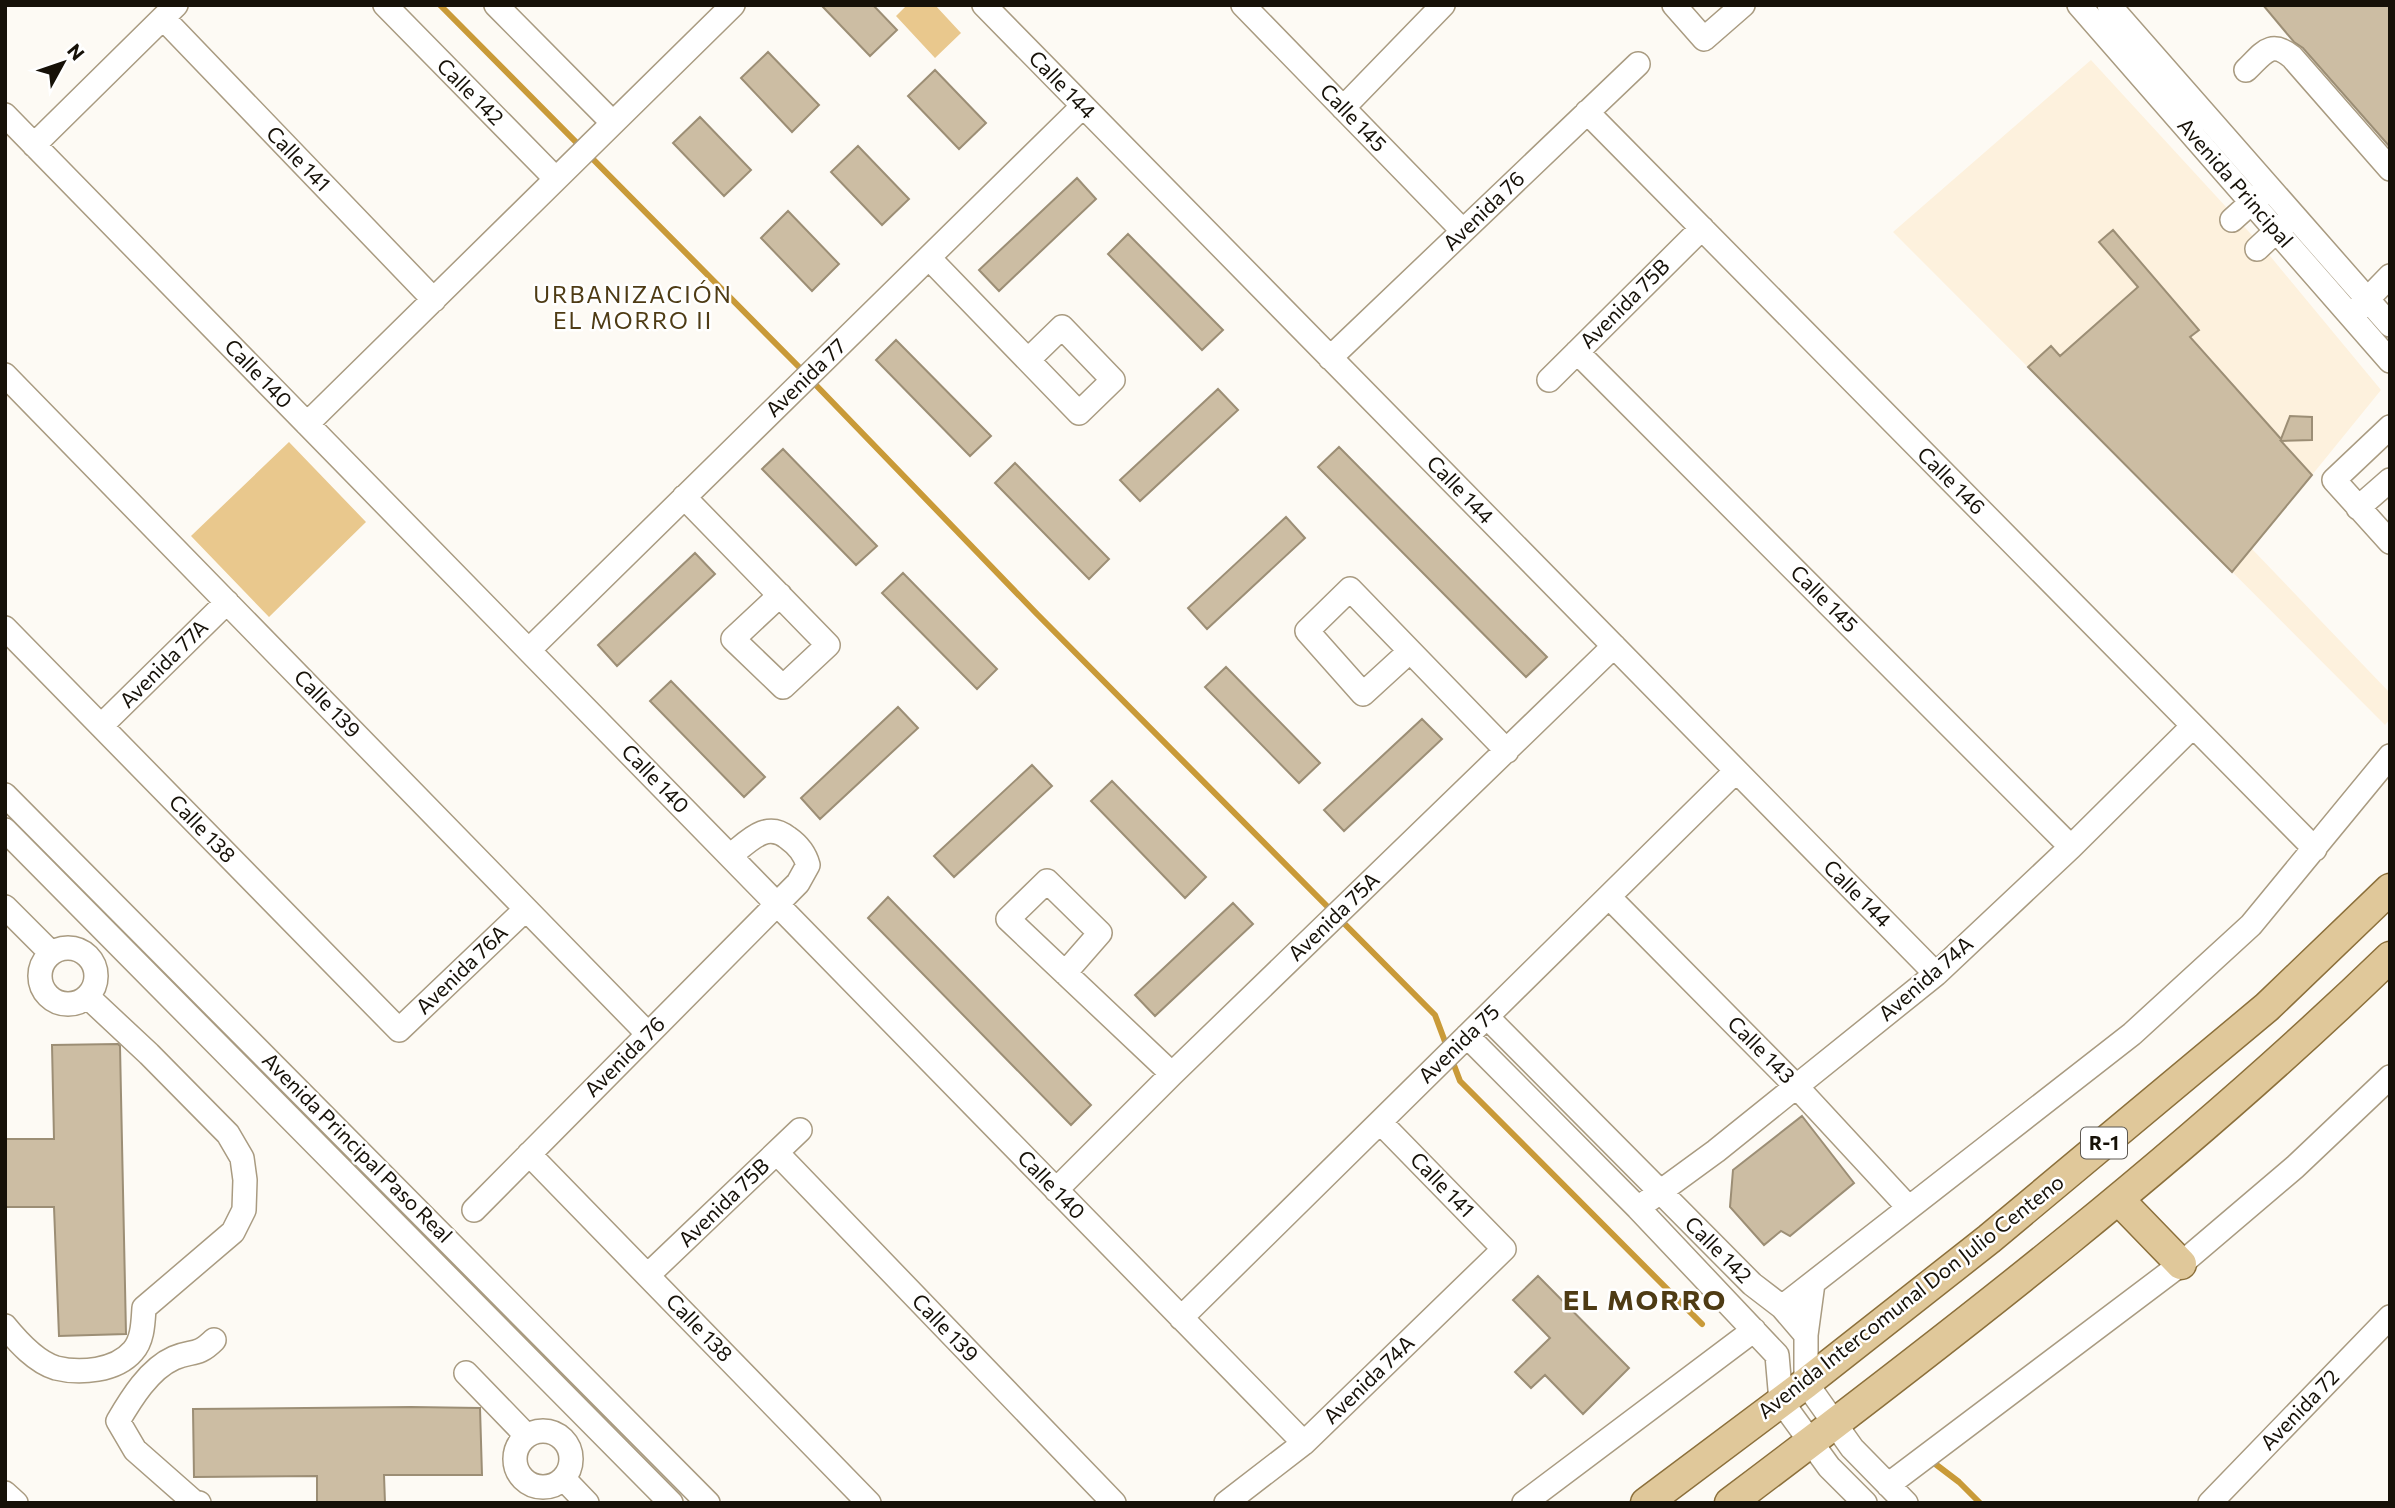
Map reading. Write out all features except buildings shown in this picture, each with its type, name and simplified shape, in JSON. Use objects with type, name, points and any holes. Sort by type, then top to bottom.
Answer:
[{"type":"main road","name":"Avenida Intercomunal Don Julio Centeno","points":[[1646,1503],[1806,1383],[1989,1240],[2267,1007],[2390,889]]},
{"type":"main road","name":"R-1","points":[[1730,1503],[1835,1424],[2119,1200],[2314,1030],[2390,957]]},
{"type":"main road","points":[[2119,1200],[2181,1264]]},
{"type":"street","name":"Calle 142","points":[[385,5],[556,179]]},
{"type":"street","points":[[496,5],[605,131]]},
{"type":"street","points":[[307,424],[733,5]]},
{"type":"street","name":"Calle 144","points":[[984,5],[1936,974]]},
{"type":"street","name":"Calle 145","points":[[1243,5],[1463,231]]},
{"type":"street","points":[[1343,108],[1443,5]]},
{"type":"street","points":[[1674,5],[1704,38],[1743,5]]},
{"type":"street","name":"Avenida Principal","points":[[2079,5],[2285,223],[2368,300],[2390,325]]},
{"type":"street","name":"Avenida Principal","points":[[2109,5],[2260,195]]},
{"type":"street","points":[[34,145],[169,12]]},
{"type":"street","name":"Calle 141","points":[[169,12],[434,300]]},
{"type":"street","points":[[2246,70],[2268,50],[2282,49],[2390,169]]},
{"type":"street","name":"Avenida 76","points":[[1330,358],[1638,64]]},
{"type":"street","name":"Avenida 77","points":[[529,650],[1083,106]]},
{"type":"street","name":"Calle 146","points":[[1587,112],[2315,849]]},
{"type":"street","name":"Calle 140","points":[[5,115],[1304,1443]]},
{"type":"street","points":[[2232,220],[2260,195]]},
{"type":"street","points":[[2257,249],[2285,223]]},
{"type":"street","name":"Avenida Principal","points":[[2285,223],[2350,316],[2390,361]]},
{"type":"street","name":"Avenida 75B","points":[[1549,380],[1702,228]]},
{"type":"street","points":[[929,258],[1028,360]]},
{"type":"street","points":[[2350,316],[2390,276]]},
{"type":"street","name":"Calle 145","points":[[1577,352],[2071,847]]},
{"type":"street","name":"Calle 139","points":[[5,375],[648,1034]]},
{"type":"street","points":[[2389,430],[2334,480],[2390,541]]},
{"type":"street","points":[[2358,508],[2390,480]]},
{"type":"street","points":[[684,497],[780,596]]},
{"type":"street","points":[[1410,651],[1363,694],[1307,631],[1350,589],[1507,751]]},
{"type":"street","name":"Avenida 77A","points":[[101,726],[227,602]]},
{"type":"street","name":"Calle 138","points":[[5,628],[399,1031]]},
{"type":"street","name":"Avenida 75A","points":[[1056,1191],[1172,1074],[1614,646]]},
{"type":"street","name":"Avenida 74A","points":[[1639,1208],[1936,974],[2071,847],[2193,726]]},
{"type":"street","points":[[1782,1307],[2132,1034],[2251,925],[2390,756]]},
{"type":"street","name":"Avenida 75","points":[[1181,1318],[1736,771]]},
{"type":"street","name":"Avenida Principal Paso Real","points":[[5,794],[708,1503]]},
{"type":"street","name":"Avenida Principal Paso Real","points":[[5,830],[671,1503]]},
{"type":"street","name":"Avenida 76","points":[[474,1209],[798,883],[808,865],[806,857],[793,842],[780,832],[772,830],[763,832],[730,856]]},
{"type":"street","name":"Calle 143","points":[[1609,897],[1796,1086],[1909,1208]]},
{"type":"street","points":[[5,907],[51,953]]},
{"type":"street","name":"Avenida 76A","points":[[399,1031],[526,909]]},
{"type":"street","points":[[86,954],[116,942],[134,924]]},
{"type":"street","points":[[69,948],[86,954],[92,961],[96,980],[89,996],[81,1002],[62,1004],[46,994],[40,977],[45,960],[51,953],[69,948]]},
{"type":"street","points":[[1065,973],[1172,1074]]},
{"type":"street","points":[[5,1326],[22,1346],[54,1367],[86,1372],[119,1361],[134,1350],[143,1330],[144,1308],[233,1232],[244,1210],[245,1180],[242,1158],[228,1134],[89,996]]},
{"type":"street","name":"Calle 142","points":[[1487,1017],[1752,1284],[1782,1307],[1806,1335]]},
{"type":"street","name":"Calle 142","points":[[1456,1046],[1639,1208],[1777,1355],[1781,1401],[1829,1467],[1864,1502]]},
{"type":"street","points":[[1888,1485],[2181,1264],[2295,1167],[2390,1077]]},
{"type":"street","name":"Calle 141","points":[[1380,1122],[1504,1249]]},
{"type":"street","name":"Avenida 75B","points":[[648,1275],[800,1130]]},
{"type":"street","name":"Calle 139","points":[[777,1153],[1114,1503]]},
{"type":"street","name":"Calle 138","points":[[528,1154],[869,1503]]},
{"type":"street","name":"Avenida 74A","points":[[1226,1503],[1304,1443],[1504,1249]]},
{"type":"street","points":[[1813,1283],[1806,1335],[1806,1383],[1852,1448],[1906,1503]]},
{"type":"street","name":"Avenida 72","points":[[2210,1503],[2390,1317]]},
{"type":"street","points":[[1524,1503],[1754,1330]]},
{"type":"street","points":[[199,1503],[172,1484],[135,1450],[118,1421],[135,1391],[158,1370],[173,1358],[203,1351],[214,1340]]},
{"type":"street","points":[[466,1373],[527,1436]]},
{"type":"street","points":[[564,1440],[593,1424],[613,1405]]},
{"type":"street","points":[[544,1431],[564,1440],[571,1453],[572,1462],[564,1479],[547,1488],[528,1484],[517,1469],[516,1451],[527,1436],[544,1431]]},
{"type":"street","points":[[564,1479],[586,1503]]},
{"type":"street","points":[[5,1493],[16,1503]]},
{"type":"shaded area","points":[[907,5],[935,5],[961,33],[935,58],[896,16]]},
{"type":"shaded area","points":[[2091,60],[2261,245],[2381,390],[2252,549],[2390,693],[2390,719],[2385,725],[1893,232]]},
{"type":"shaded area","points":[[289,442],[366,522],[269,617],[191,536]]},
{"type":"waterway","points":[[440,5],[804,372]]},
{"type":"waterway","points":[[811,380],[1037,614],[1435,1015],[1447,1047]]},
{"type":"waterway","points":[[1452,1060],[1460,1081],[1702,1324]]},
{"type":"waterway","points":[[1934,1463],[1980,1503]]},
{"type":"district","name":"URBANIZACIÓN EL MORRO II","points":[[633,308]]},
{"type":"district","name":"EL MORRO","points":[[1645,1300]]}]
